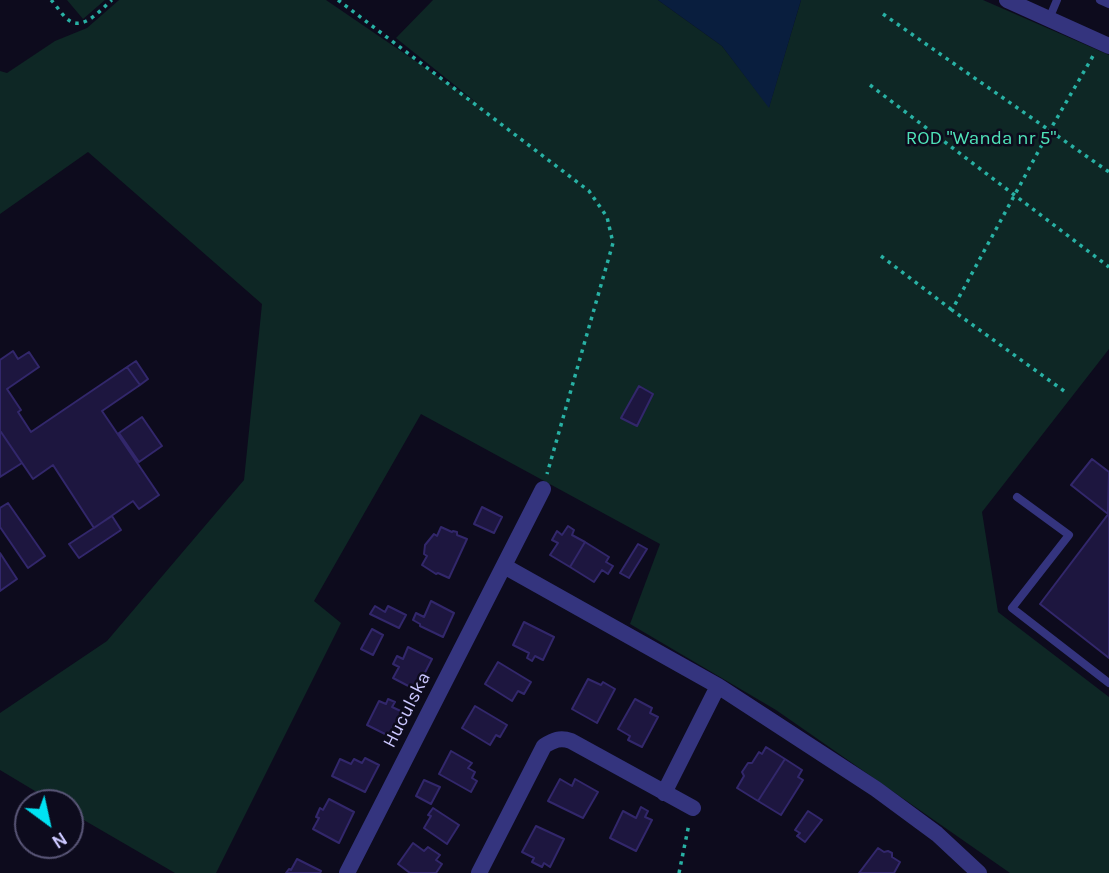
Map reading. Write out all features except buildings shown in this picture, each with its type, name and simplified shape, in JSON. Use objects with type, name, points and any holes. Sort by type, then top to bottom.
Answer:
[{"type":"street","points":[[1007,0],[1105,44]]},
{"type":"street","name":"Huculska","points":[[347,873],[543,489]]},
{"type":"street","points":[[504,566],[718,686],[876,789],[937,834],[979,873]]},
{"type":"street","points":[[664,793],[718,686]]},
{"type":"street","points":[[479,873],[544,746],[563,738],[692,808]]},
{"type":"lane","points":[[1049,19],[1057,0]]},
{"type":"lane","points":[[1101,0],[1109,4]]},
{"type":"lane","points":[[1017,498],[1069,535],[1012,608],[1109,683]]},
{"type":"path","points":[[51,0],[69,21],[79,24],[87,22],[112,0]]},
{"type":"path","points":[[338,0],[589,191],[607,217],[613,243],[543,489]]},
{"type":"path","points":[[883,14],[1109,172]]},
{"type":"path","points":[[952,310],[1050,130],[1105,44]]},
{"type":"path","points":[[870,85],[1109,267]]},
{"type":"path","points":[[881,256],[1064,391]]},
{"type":"path","points":[[679,873],[692,808]]},
{"type":"green space","points":[[67,0],[105,0],[83,19]]},
{"type":"green space","name":"ROD \"Wanda nr 5\"","points":[[119,0],[326,0],[477,103],[396,38],[433,0],[658,0],[722,46],[769,107],[801,0],[983,0],[1109,55],[1109,349],[982,512],[998,612],[1109,697],[1109,873],[1010,873],[776,710],[630,624],[660,544],[421,414],[314,601],[341,623],[216,873],[175,873],[84,820],[84,789],[32,789],[0,770],[0,713],[107,641],[244,480],[262,304],[88,152],[0,214],[0,71],[7,73],[55,41],[87,28]]},
{"type":"water","points":[[658,0],[801,0],[769,108],[722,46]]}]
